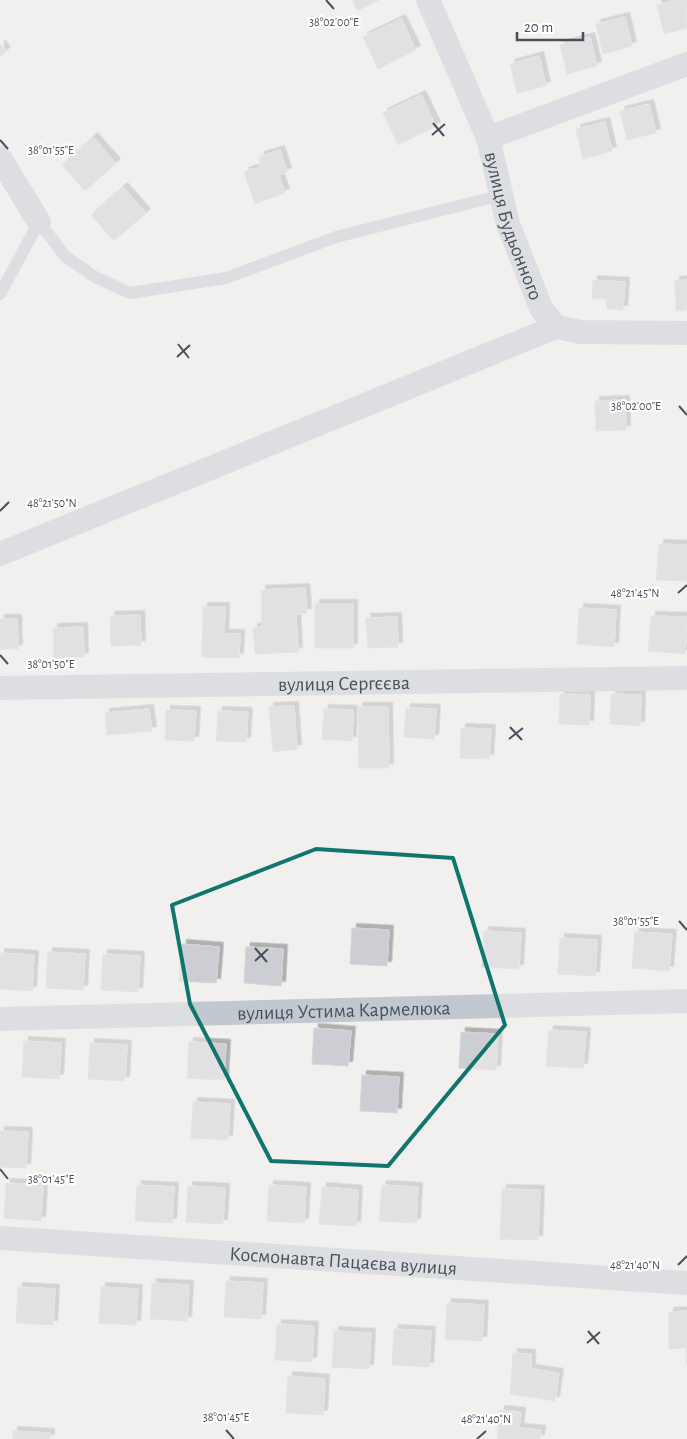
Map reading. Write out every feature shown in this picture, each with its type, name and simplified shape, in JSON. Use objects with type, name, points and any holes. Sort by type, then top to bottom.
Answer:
[{"type":"street","name":"вулиця Будьонного","points":[[428,0],[488,138],[508,224],[541,308],[556,327]]},
{"type":"street","points":[[488,138],[687,64]]},
{"type":"street","points":[[0,158],[39,222]]},
{"type":"street","points":[[0,554],[556,327],[580,332],[687,333]]},
{"type":"street","name":"вулиця Сергєєва","points":[[0,688],[687,678]]},
{"type":"street","name":"вулиця Устима Кармелюка","points":[[0,1019],[687,1000]]},
{"type":"street","name":"Космонавта Пацаєва вулиця","points":[[0,1238],[687,1283]]},
{"type":"lane","points":[[0,294],[39,222],[65,256],[95,277],[130,294],[226,278],[336,237],[502,195]]},
{"type":"highlighted area","points":[[316,849],[453,858],[505,1025],[388,1166],[271,1161],[190,1004],[172,905]]},
{"type":"building","points":[[352,0],[379,0],[357,11]]},
{"type":"building","points":[[677,0],[686,0],[687,28],[664,34],[657,5]]},
{"type":"building","points":[[625,17],[632,46],[603,54],[596,24]]},
{"type":"building","points":[[401,19],[416,50],[378,69],[363,37]]},
{"type":"building","points":[[590,37],[597,66],[567,74],[560,45]]},
{"type":"building","points":[[0,44],[6,51],[0,57]]},
{"type":"building","points":[[539,56],[546,86],[517,93],[510,64]]},
{"type":"building","points":[[421,95],[436,126],[398,145],[383,113]]},
{"type":"building","points":[[649,104],[656,133],[627,140],[620,111]]},
{"type":"building","points":[[605,122],[612,151],[583,159],[576,129]]},
{"type":"building","points":[[93,137],[116,163],[85,191],[62,165]]},
{"type":"building","points":[[280,150],[287,172],[279,175],[285,193],[255,204],[244,172],[260,167],[260,156]]},
{"type":"building","points":[[123,187],[146,213],[114,241],[91,215]]},
{"type":"building","points":[[593,280],[625,282],[623,310],[607,309],[607,299],[592,298]]},
{"type":"building","points":[[687,280],[687,310],[676,311],[675,281]]},
{"type":"building","points":[[625,400],[626,430],[596,431],[595,401]]},
{"type":"building","points":[[659,544],[687,545],[687,581],[656,580]]},
{"type":"building","points":[[305,588],[307,613],[296,614],[298,652],[255,654],[253,628],[262,627],[261,590]]},
{"type":"building","points":[[315,604],[353,604],[353,648],[315,648]]},
{"type":"building","points":[[203,607],[225,607],[224,634],[240,634],[239,658],[202,657]]},
{"type":"building","points":[[579,608],[616,610],[614,647],[577,644]]},
{"type":"building","points":[[140,615],[141,645],[111,646],[110,616]]},
{"type":"building","points":[[651,616],[687,617],[685,654],[648,651]]},
{"type":"building","points":[[397,617],[398,647],[368,648],[366,618]]},
{"type":"building","points":[[0,619],[17,619],[18,649],[0,649]]},
{"type":"building","points":[[83,627],[84,657],[54,658],[53,628]]},
{"type":"building","points":[[560,694],[590,695],[589,725],[559,724]]},
{"type":"building","points":[[611,694],[641,695],[640,726],[610,724]]},
{"type":"building","points":[[294,706],[297,749],[273,752],[269,707]]},
{"type":"building","points":[[358,707],[388,707],[389,768],[359,768]]},
{"type":"building","points":[[406,708],[436,709],[434,739],[404,737]]},
{"type":"building","points":[[149,709],[152,731],[107,735],[105,713]]},
{"type":"building","points":[[324,709],[353,710],[352,741],[322,739]]},
{"type":"building","points":[[166,710],[196,711],[194,741],[165,740]]},
{"type":"building","points":[[218,711],[248,712],[246,742],[216,741]]},
{"type":"building","points":[[461,728],[491,729],[489,759],[460,758]]},
{"type":"building","points":[[352,928],[389,930],[387,966],[350,964]]},
{"type":"building","points":[[484,931],[521,933],[519,969],[482,967]]},
{"type":"building","points":[[635,932],[672,934],[669,971],[632,968]]},
{"type":"building","points":[[560,938],[597,940],[595,976],[558,974]]},
{"type":"building","points":[[182,944],[219,947],[216,983],[179,981]]},
{"type":"building","points":[[246,947],[283,949],[281,986],[244,983]]},
{"type":"building","points":[[48,952],[85,954],[83,990],[46,988]]},
{"type":"building","points":[[0,953],[34,955],[32,991],[0,989]]},
{"type":"building","points":[[103,954],[140,956],[138,992],[101,990]]},
{"type":"building","points":[[314,1028],[351,1031],[348,1066],[312,1064]]},
{"type":"building","points":[[549,1030],[586,1032],[583,1068],[546,1066]]},
{"type":"building","points":[[461,1032],[498,1034],[496,1070],[459,1068]]},
{"type":"building","points":[[24,1041],[61,1043],[59,1079],[22,1077]]},
{"type":"building","points":[[189,1042],[226,1044],[224,1080],[187,1078]]},
{"type":"building","points":[[90,1043],[127,1045],[125,1081],[88,1079]]},
{"type":"building","points":[[362,1075],[399,1077],[397,1113],[360,1111]]},
{"type":"building","points":[[193,1102],[230,1104],[228,1140],[191,1138]]},
{"type":"building","points":[[0,1131],[28,1132],[26,1168],[0,1167]]},
{"type":"building","points":[[6,1183],[43,1185],[41,1221],[4,1218]]},
{"type":"building","points":[[137,1185],[174,1187],[172,1223],[135,1221]]},
{"type":"building","points":[[269,1185],[306,1187],[304,1223],[267,1221]]},
{"type":"building","points":[[382,1185],[418,1187],[416,1223],[379,1221]]},
{"type":"building","points":[[188,1186],[225,1188],[223,1224],[186,1222]]},
{"type":"building","points":[[322,1187],[358,1190],[356,1226],[319,1224]]},
{"type":"building","points":[[502,1189],[540,1190],[538,1240],[500,1239]]},
{"type":"building","points":[[226,1281],[263,1283],[261,1319],[224,1317]]},
{"type":"building","points":[[152,1283],[189,1285],[187,1321],[150,1319]]},
{"type":"building","points":[[18,1287],[55,1289],[53,1325],[16,1323]]},
{"type":"building","points":[[101,1287],[138,1289],[136,1325],[99,1323]]},
{"type":"building","points":[[447,1303],[484,1305],[482,1341],[445,1339]]},
{"type":"building","points":[[687,1311],[686,1365],[686,1348],[669,1349],[669,1312]]},
{"type":"building","points":[[277,1324],[314,1326],[312,1362],[275,1360]]},
{"type":"building","points":[[394,1329],[431,1331],[429,1367],[392,1365]]},
{"type":"building","points":[[334,1331],[371,1333],[369,1369],[332,1367]]},
{"type":"building","points":[[513,1353],[531,1354],[531,1369],[559,1373],[555,1401],[510,1394]]},
{"type":"building","points":[[288,1376],[325,1379],[323,1415],[286,1413]]},
{"type":"building","points":[[500,1410],[521,1412],[519,1428],[541,1430],[540,1439],[497,1439]]},
{"type":"building","points":[[13,1431],[50,1433],[50,1439],[13,1439]]}]
